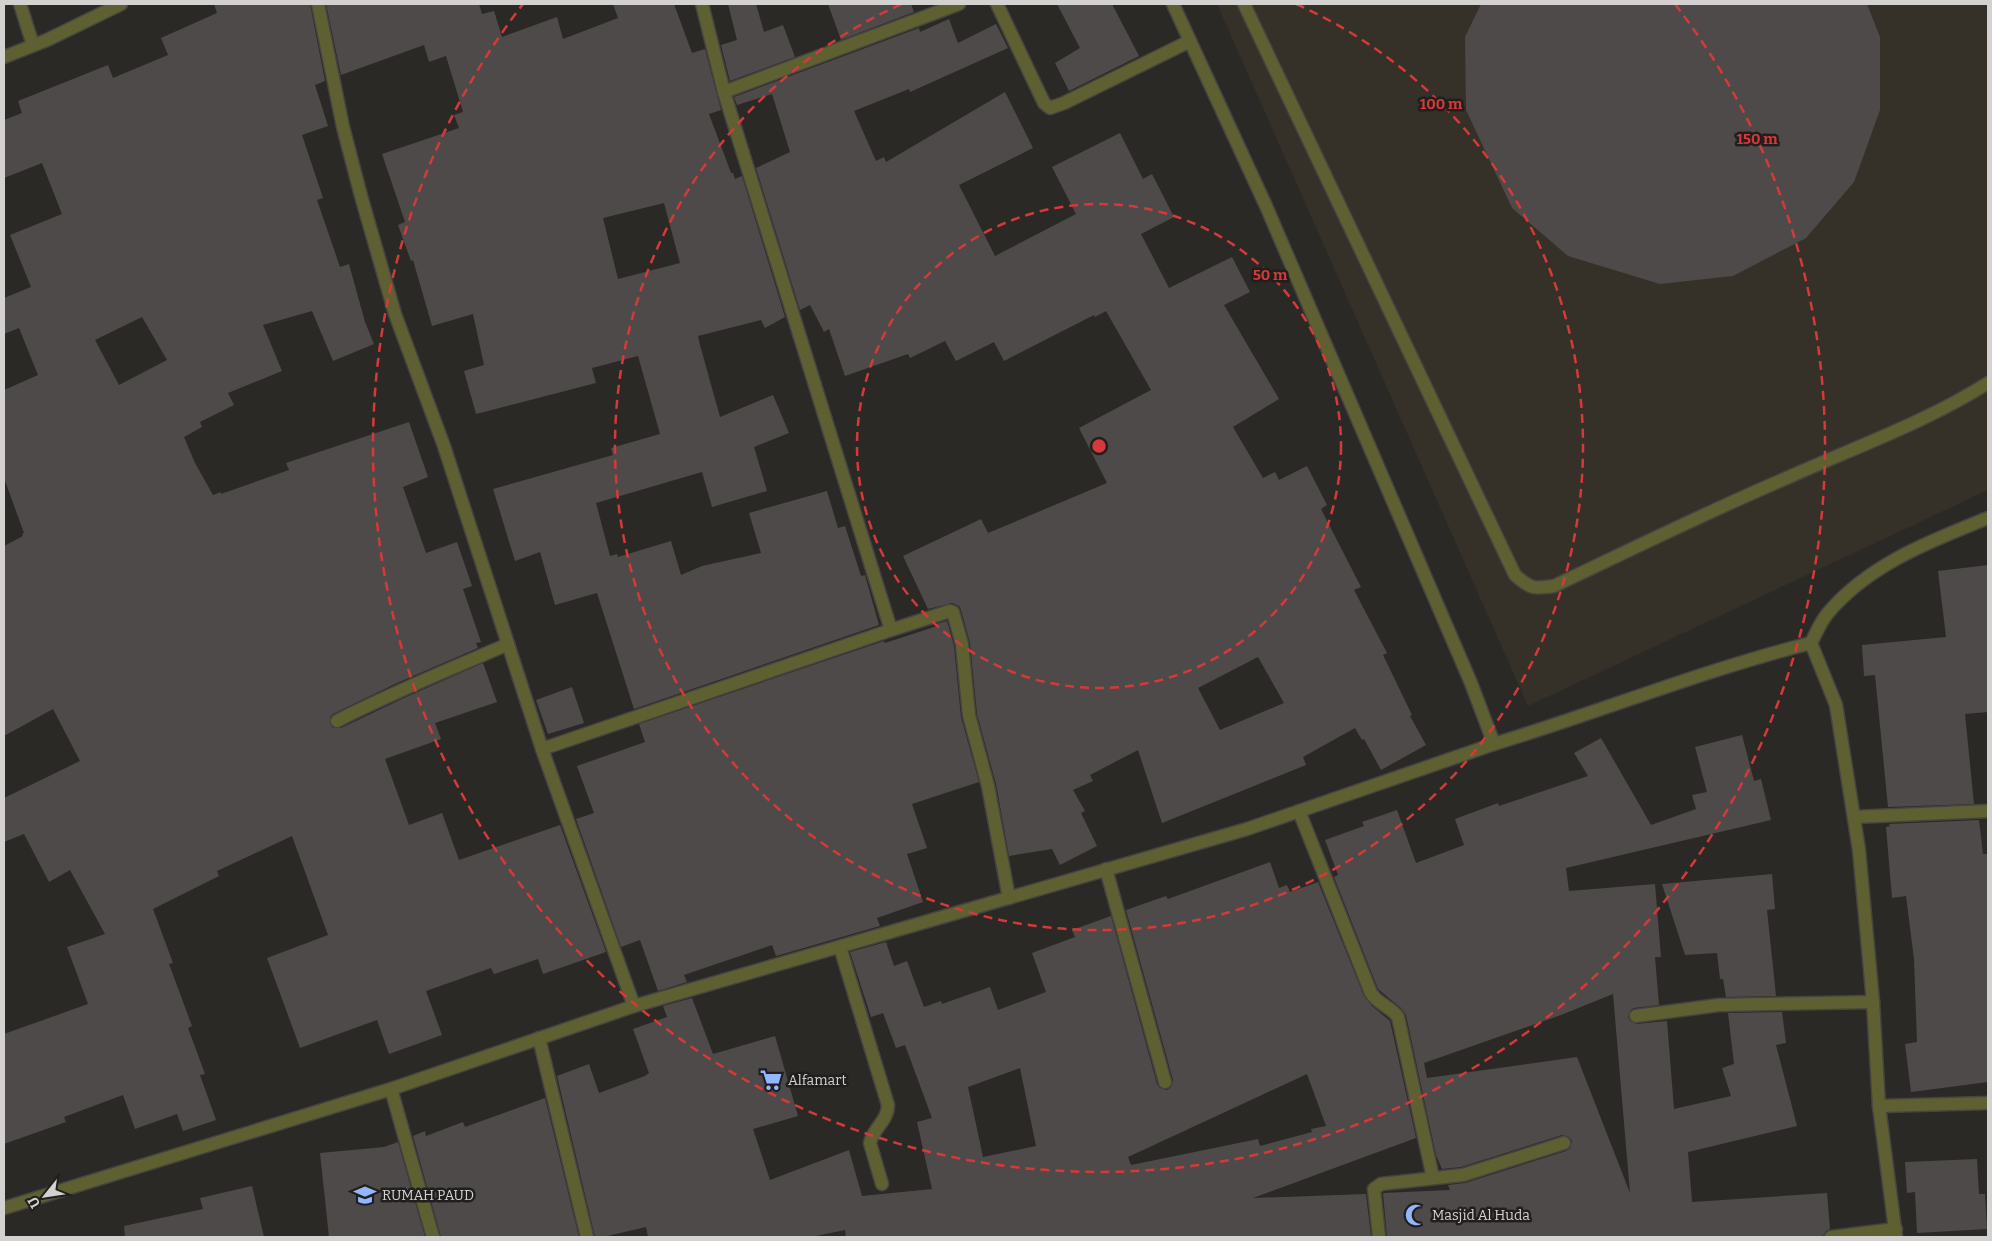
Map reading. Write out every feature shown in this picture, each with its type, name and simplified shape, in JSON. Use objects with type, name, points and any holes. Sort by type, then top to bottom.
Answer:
[{"type":"street","points":[[20,4],[33,45]]},
{"type":"street","points":[[4,57],[121,4]]},
{"type":"street","points":[[318,4],[345,135],[393,305],[444,446],[542,749],[634,1006]]},
{"type":"street","points":[[702,4],[724,92],[891,630]]},
{"type":"street","points":[[724,92],[959,4]]},
{"type":"street","points":[[997,4],[1044,103],[1050,108],[1064,103],[1190,41]]},
{"type":"street","points":[[1173,4],[1266,206],[1471,683],[1494,744]]},
{"type":"street","points":[[1244,4],[1515,575],[1526,584],[1537,589],[1554,586],[1726,504],[1928,416],[1964,398],[1988,383]]},
{"type":"street","points":[[4,1208],[391,1089],[634,1006],[1247,829],[1494,744],[1754,658],[1811,642],[1827,614],[1846,593],[1892,560],[1988,518]]},
{"type":"street","points":[[542,749],[950,611],[952,612],[962,644],[969,715],[988,786],[1009,898]]},
{"type":"street","points":[[1811,642],[1836,705],[1859,850],[1873,1002],[1880,1106],[1896,1233],[1831,1237]]},
{"type":"street","points":[[337,721],[394,692],[508,644]]},
{"type":"street","points":[[1299,811],[1371,993],[1376,1000],[1390,1008],[1398,1017],[1433,1178]]},
{"type":"street","points":[[1854,817],[1988,811]]},
{"type":"street","points":[[1106,869],[1165,1082]]},
{"type":"street","points":[[840,947],[888,1105],[887,1116],[871,1138],[870,1143],[882,1184]]},
{"type":"street","points":[[1636,1016],[1719,1005],[1873,1002]]},
{"type":"street","points":[[539,1038],[587,1237]]},
{"type":"street","points":[[391,1089],[433,1237]]},
{"type":"street","points":[[1880,1106],[1988,1103]]},
{"type":"street","points":[[1380,1237],[1374,1189],[1381,1184],[1463,1175],[1564,1143]]},
{"type":"shaded area","points":[[1217,4],[1988,4],[1988,490],[1528,706]]},
{"type":"building","points":[[214,4],[310,4],[325,81],[315,85],[328,126],[302,135],[323,198],[317,200],[340,267],[349,264],[365,322],[374,344],[333,361],[312,311],[263,325],[282,371],[228,393],[234,405],[200,422],[202,427],[184,437],[195,463],[213,495],[221,492],[221,494],[289,470],[286,463],[409,422],[428,477],[403,487],[426,553],[457,542],[472,586],[463,589],[481,642],[476,643],[478,648],[397,683],[333,714],[330,717],[330,724],[333,728],[341,728],[483,663],[497,702],[435,723],[441,739],[385,759],[409,825],[442,813],[459,860],[560,825],[606,952],[543,974],[538,959],[494,974],[491,968],[426,991],[442,1035],[389,1054],[377,1020],[300,1048],[267,958],[328,935],[292,836],[217,871],[219,876],[153,909],[173,963],[169,964],[192,1026],[188,1028],[205,1074],[200,1075],[216,1120],[183,1131],[177,1114],[135,1129],[123,1095],[64,1117],[66,1122],[4,1144],[4,1034],[88,1004],[67,947],[105,934],[70,870],[49,882],[24,834],[4,842],[4,798],[80,761],[53,709],[4,736],[4,546],[23,536],[22,534],[24,533],[4,478],[4,390],[38,375],[19,328],[4,334],[4,298],[31,287],[10,235],[62,214],[42,163],[4,178],[4,120],[22,113],[18,101],[108,65],[113,78],[168,55],[161,38],[217,13]],"holes":[[[142,317],[167,360],[119,385],[95,340]]]},
{"type":"building","points":[[326,4],[479,4],[482,14],[494,11],[502,37],[557,17],[563,39],[618,18],[613,4],[674,4],[692,53],[705,49],[721,110],[709,114],[731,173],[733,173],[735,179],[742,176],[785,317],[765,328],[761,320],[698,336],[700,345],[720,417],[773,395],[789,433],[754,447],[767,491],[712,507],[702,472],[596,503],[610,556],[617,554],[618,557],[671,541],[681,575],[702,566],[761,553],[749,513],[827,491],[838,528],[845,526],[861,576],[865,575],[879,625],[634,709],[597,593],[555,605],[540,552],[515,561],[493,489],[613,455],[611,448],[660,434],[638,356],[592,368],[596,383],[476,414],[464,371],[484,365],[473,314],[432,326],[413,260],[411,261],[398,225],[405,222],[382,154],[459,128],[454,115],[463,112],[446,56],[429,62],[424,45],[341,75]],"holes":[[[664,203],[680,263],[618,279],[603,218]]]},
{"type":"building","points":[[728,4],[756,4],[764,32],[783,25],[795,57],[730,81],[721,45],[737,40]]},
{"type":"building","points":[[828,4],[911,4],[914,12],[841,40]]},
{"type":"building","points":[[1057,4],[1112,4],[1139,56],[1069,91],[1055,63],[1080,48]]},
{"type":"building","points":[[1481,4],[1867,4],[1880,37],[1880,110],[1854,182],[1806,238],[1733,276],[1660,284],[1568,256],[1512,208],[1466,110],[1465,37]]},
{"type":"building","points":[[949,19],[958,43],[996,24],[1008,48],[910,92],[909,89],[854,111],[876,161],[884,157],[886,162],[1005,92],[1033,148],[959,185],[995,256],[1076,214],[1052,167],[1120,133],[1143,179],[1152,174],[1174,217],[1141,234],[1169,288],[1232,257],[1250,292],[1224,305],[1279,399],[1233,427],[1263,478],[1275,472],[1279,480],[1307,466],[1327,505],[1321,509],[1361,587],[1354,590],[1387,653],[1383,655],[1412,715],[1410,716],[1426,745],[1381,770],[1364,739],[1362,740],[1355,728],[1303,757],[1306,765],[1162,823],[1138,750],[1090,775],[1093,781],[1073,790],[1085,811],[1081,813],[1097,846],[1060,865],[1052,849],[1009,856],[996,784],[977,714],[970,643],[961,610],[959,606],[952,603],[928,609],[903,556],[981,519],[988,533],[1107,483],[1079,428],[1151,390],[1106,311],[1095,317],[1094,315],[1004,361],[994,342],[956,361],[945,341],[910,358],[908,354],[845,376],[829,329],[824,332],[810,305],[800,310],[756,168],[790,152],[772,94],[737,105],[734,97],[919,28],[920,32]],"holes":[[[1258,657],[1284,703],[1220,730],[1198,688]]]},
{"type":"building","points":[[1988,565],[1988,712],[1965,714],[1974,804],[1888,807],[1875,675],[1864,676],[1862,645],[1946,637],[1938,571]]},
{"type":"building","points":[[947,621],[954,646],[961,717],[979,782],[912,804],[927,848],[907,854],[923,902],[877,918],[880,926],[776,956],[772,945],[684,975],[687,982],[658,991],[640,940],[621,947],[576,819],[594,813],[577,766],[645,742],[639,724],[884,641],[885,643],[937,626],[936,624]]},
{"type":"building","points":[[572,687],[584,723],[548,734],[536,700]]},
{"type":"building","points":[[1742,735],[1754,781],[1761,779],[1771,820],[1566,868],[1569,891],[1655,884],[1661,957],[1655,957],[1659,1005],[1634,1008],[1628,1017],[1630,1021],[1637,1024],[1667,1021],[1674,1109],[1731,1096],[1722,1068],[1734,1064],[1728,1013],[1782,1012],[1786,1043],[1776,1045],[1797,1126],[1688,1152],[1692,1202],[1827,1193],[1830,1229],[1823,1236],[1801,1237],[1387,1237],[1383,1193],[1450,1190],[1448,1185],[1465,1183],[1566,1151],[1570,1148],[1572,1141],[1569,1137],[1562,1135],[1461,1167],[1442,1169],[1436,1155],[1406,1015],[1401,1008],[1378,989],[1334,877],[1338,875],[1325,840],[1364,826],[1362,822],[1397,810],[1416,863],[1464,845],[1455,819],[1498,803],[1499,806],[1588,776],[1574,753],[1601,738],[1651,825],[1696,809],[1692,795],[1707,792],[1695,747]],"holes":[[[1613,994],[1630,1193],[1577,1057],[1427,1078],[1424,1063],[1561,1015]]]},
{"type":"building","points":[[1979,820],[1983,854],[1988,854],[1988,1082],[1911,1092],[1905,1044],[1917,1042],[1914,959],[1906,896],[1892,898],[1886,827],[1890,826],[1889,824]]},
{"type":"building","points":[[1270,862],[1279,888],[1287,885],[1290,892],[1318,882],[1364,996],[1372,1006],[1390,1021],[1416,1138],[1253,1198],[1366,1194],[1371,1237],[846,1237],[845,1230],[811,1237],[648,1237],[646,1227],[603,1237],[595,1237],[557,1076],[589,1064],[599,1093],[645,1076],[649,1073],[633,1029],[667,1017],[663,1006],[692,998],[713,1054],[775,1036],[798,1116],[753,1129],[770,1180],[849,1150],[862,1196],[932,1189],[917,1122],[932,1118],[905,1045],[896,1048],[883,1013],[871,1017],[850,952],[886,942],[894,966],[907,961],[924,1007],[941,1001],[942,1004],[990,987],[998,1010],[1046,992],[1032,953],[1075,937],[1072,930],[1111,916],[1157,1084],[1160,1088],[1167,1090],[1171,1087],[1173,1080],[1126,910],[1166,896],[1168,899]],"holes":[[[1020,1068],[1036,1146],[983,1157],[968,1087]],[[1307,1074],[1326,1126],[1311,1129],[1312,1132],[1260,1146],[1258,1139],[1131,1165],[1128,1157]]]},
{"type":"building","points":[[1772,874],[1775,909],[1767,910],[1776,996],[1726,997],[1723,979],[1720,979],[1717,953],[1685,955],[1662,884]]},
{"type":"building","points":[[545,1098],[579,1237],[441,1237],[413,1136],[425,1131],[426,1136],[463,1122],[465,1127]]},
{"type":"building","name":"RUMAH PAUD","points":[[398,1142],[425,1237],[329,1237],[320,1153],[384,1147]]},
{"type":"building","points":[[1977,1159],[1979,1194],[1985,1194],[1987,1229],[1917,1233],[1915,1192],[1907,1193],[1905,1162]]},
{"type":"building","points":[[252,1186],[264,1237],[125,1237],[124,1226],[203,1209],[200,1198]]},
{"type":"place","name":"Alfamart","points":[[771,1080]]},
{"type":"place","name":"RUMAH PAUD","points":[[365,1195]]},
{"type":"place","name":"Masjid Al Huda","points":[[1416,1215]]}]
